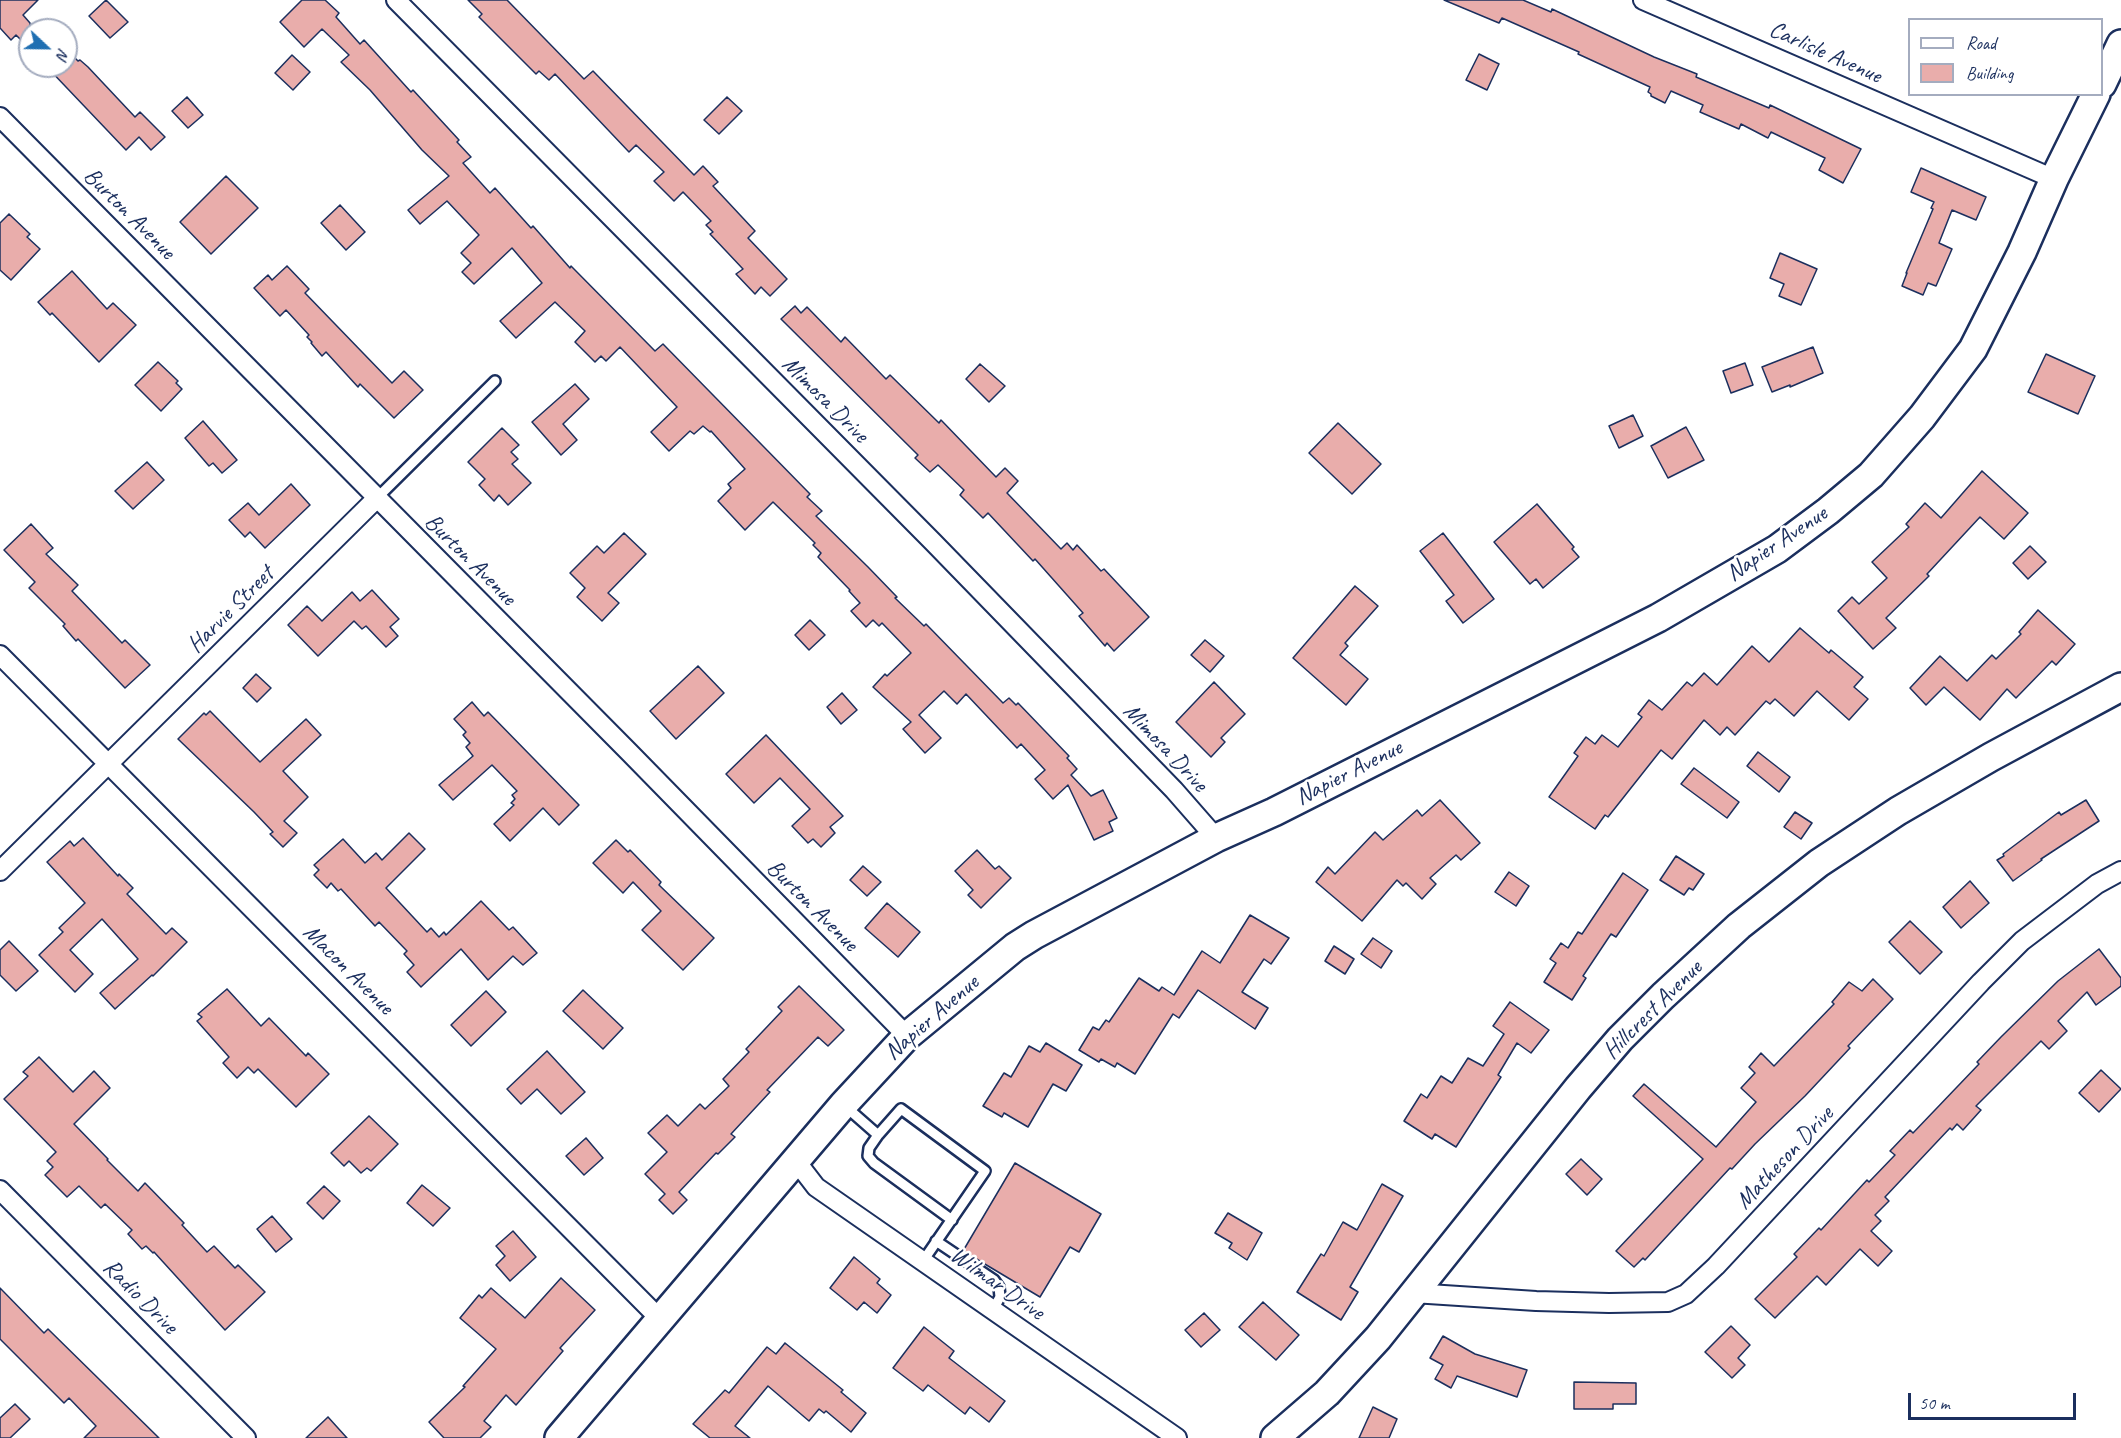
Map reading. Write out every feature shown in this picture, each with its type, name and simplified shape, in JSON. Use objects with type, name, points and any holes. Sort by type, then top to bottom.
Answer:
[{"type":"street","name":"Mimosa Drive","points":[[396,0],[966,576],[1174,790],[1216,838]]},
{"type":"street","name":"Carlisle Avenue","points":[[1643,0],[2054,179]]},
{"type":"street","points":[[2103,82],[2121,45]]},
{"type":"street","name":"Napier Avenue","points":[[560,1438],[843,1105],[907,1036],[1015,947],[1216,838],[1274,812],[1658,618],[1777,549],[1871,475],[1922,417],[1973,350],[2095,96]]},
{"type":"street","name":"Burton Avenue","points":[[0,117],[907,1036]]},
{"type":"street","name":"Harvie Street","points":[[0,871],[110,765],[376,499]]},
{"type":"street","name":"Macon Avenue","points":[[0,655],[661,1320]]},
{"type":"street","name":"Hillcrest Avenue","points":[[1275,1438],[1327,1393],[1378,1338],[1578,1088],[1620,1040],[1663,996],[1739,926],[1819,863],[1898,811],[2121,687]]},
{"type":"street","name":"Matheson Drive","points":[[1413,1293],[1609,1303],[1668,1302],[1686,1294],[1716,1266],[2022,941],[2097,884],[2121,871]]},
{"type":"street","name":"Wilmar Drive","points":[[796,1161],[816,1187],[1177,1438]]},
{"type":"street","name":"Radio Drive","points":[[0,1190],[246,1438]]},
{"type":"lane","name":"Harvie Street","points":[[376,499],[495,381]]},
{"type":"lane","points":[[843,1105],[878,1135]]},
{"type":"lane","points":[[923,1261],[936,1241],[952,1220],[985,1171],[901,1108],[868,1148],[868,1156],[874,1163],[952,1220]]},
{"type":"lane","points":[[936,1241],[994,1280],[999,1287],[1000,1297],[993,1311]]},
{"type":"building","points":[[0,0],[38,0],[23,15],[26,18],[18,18],[18,37],[16,35],[11,40],[0,28]]},
{"type":"building","points":[[106,0],[128,22],[110,38],[89,16]]},
{"type":"building","points":[[302,0],[325,0],[339,13],[336,17],[360,44],[364,40],[459,140],[457,142],[471,157],[463,163],[490,193],[495,188],[570,268],[571,266],[655,351],[663,344],[810,494],[807,497],[822,511],[816,516],[897,597],[895,598],[924,626],[926,624],[1003,703],[1009,698],[1016,705],[1018,703],[1069,756],[1067,758],[1077,769],[1071,775],[1091,796],[1103,790],[1117,818],[1109,822],[1113,831],[1094,840],[1068,785],[1053,799],[1035,779],[1045,770],[1021,744],[1017,748],[966,694],[957,704],[944,691],[919,715],[941,738],[925,753],[903,729],[911,722],[873,687],[911,653],[882,623],[879,626],[873,620],[866,627],[851,611],[860,603],[818,557],[821,553],[813,545],[815,543],[773,502],[745,530],[718,501],[731,488],[728,484],[745,469],[711,431],[703,426],[694,434],[690,431],[669,451],[651,432],[677,407],[620,347],[606,361],[601,356],[595,362],[575,342],[585,331],[555,302],[516,338],[500,321],[542,283],[512,248],[474,284],[462,272],[471,263],[461,253],[479,235],[447,201],[420,224],[408,210],[449,176],[341,62],[349,55],[322,29],[304,47],[280,22]]},
{"type":"building","points":[[468,0],[507,0],[584,79],[593,71],[694,175],[703,166],[718,182],[713,186],[755,231],[748,238],[787,279],[770,296],[761,287],[755,294],[736,274],[743,269],[710,234],[713,232],[706,225],[711,221],[683,192],[674,201],[654,181],[664,172],[636,145],[629,152],[555,74],[549,80],[539,71],[536,74],[479,17],[482,14]]},
{"type":"building","points":[[1444,0],[1523,0],[1551,12],[1552,9],[1654,57],[1697,74],[1696,77],[1769,108],[1770,105],[1861,149],[1843,183],[1819,170],[1825,158],[1771,132],[1768,138],[1741,124],[1739,129],[1700,112],[1703,105],[1671,91],[1665,103],[1651,96],[1648,92],[1650,87],[1578,54],[1579,52],[1502,18],[1499,23]]},
{"type":"building","points":[[1479,54],[1499,64],[1487,90],[1466,80]]},
{"type":"building","points":[[292,55],[310,72],[293,90],[275,73]]},
{"type":"building","points":[[80,60],[88,67],[135,117],[140,112],[165,137],[151,150],[139,137],[126,150],[57,78],[78,78],[78,61]]},
{"type":"building","points":[[187,97],[203,115],[188,128],[172,111]]},
{"type":"building","points":[[727,97],[742,111],[719,134],[704,120]]},
{"type":"building","points":[[1921,168],[1986,197],[1976,220],[1952,210],[1939,243],[1952,249],[1936,286],[1928,283],[1923,295],[1902,286],[1933,209],[1931,208],[1934,202],[1911,192]]},
{"type":"building","points":[[226,176],[258,208],[211,254],[180,222]]},
{"type":"building","points":[[340,205],[365,232],[346,250],[321,223]]},
{"type":"building","points":[[9,214],[30,234],[27,237],[40,249],[11,280],[0,270],[0,223]]},
{"type":"building","points":[[1780,253],[1817,269],[1801,305],[1779,296],[1784,284],[1770,278]]},
{"type":"building","points":[[287,266],[309,289],[305,293],[392,383],[404,371],[423,390],[394,418],[360,384],[358,387],[326,352],[322,356],[307,337],[309,335],[286,310],[280,316],[254,288],[268,275],[272,280]]},
{"type":"building","points":[[72,271],[107,309],[113,303],[136,325],[99,362],[52,313],[50,315],[38,302]]},
{"type":"building","points":[[795,306],[801,313],[807,307],[841,342],[845,337],[886,379],[890,375],[939,423],[941,420],[996,477],[1005,468],[1018,481],[1007,493],[1061,549],[1067,543],[1073,550],[1077,545],[1101,571],[1104,569],[1149,617],[1114,651],[1107,643],[1105,646],[1079,616],[1083,613],[1035,559],[1033,561],[988,513],[983,518],[960,495],[964,490],[938,465],[930,472],[915,458],[918,455],[781,319]]},
{"type":"building","points":[[1813,347],[1823,373],[1772,392],[1762,367]]},
{"type":"building","points":[[2046,354],[2095,376],[2078,414],[2028,392]]},
{"type":"building","points":[[158,362],[178,381],[176,383],[182,389],[161,411],[135,385]]},
{"type":"building","points":[[1745,363],[1753,385],[1731,393],[1723,371]]},
{"type":"building","points":[[980,364],[1005,386],[989,402],[966,379]]},
{"type":"building","points":[[575,384],[589,399],[563,424],[577,440],[561,455],[532,422]]},
{"type":"building","points":[[1633,415],[1643,436],[1619,448],[1609,426]]},
{"type":"building","points":[[203,421],[237,460],[222,473],[213,463],[209,466],[185,438]]},
{"type":"building","points":[[1338,423],[1381,464],[1352,494],[1309,453]]},
{"type":"building","points":[[1686,427],[1704,460],[1668,478],[1651,446]]},
{"type":"building","points":[[502,428],[519,445],[511,452],[518,459],[512,464],[531,483],[508,505],[499,495],[494,501],[479,485],[485,479],[468,462]]},
{"type":"building","points":[[147,462],[164,480],[133,509],[115,491]]},
{"type":"building","points":[[1982,471],[2028,513],[2004,539],[1980,517],[1927,574],[1929,576],[1886,618],[1896,628],[1873,649],[1838,611],[1852,597],[1859,604],[1887,578],[1872,562],[1909,527],[1906,524],[1925,503],[1941,518]]},
{"type":"building","points":[[291,484],[310,505],[265,548],[250,532],[245,537],[229,520],[248,503],[259,515]]},
{"type":"building","points":[[1537,504],[1574,547],[1572,549],[1579,557],[1543,588],[1536,579],[1530,584],[1494,542]]},
{"type":"building","points":[[31,524],[53,548],[46,554],[78,585],[72,591],[122,643],[125,640],[150,665],[125,688],[78,639],[76,641],[63,626],[65,624],[29,588],[35,582],[4,550]]},
{"type":"building","points":[[624,533],[646,554],[608,593],[619,603],[602,621],[577,597],[585,588],[570,573],[597,546],[604,553]]},
{"type":"building","points":[[1443,533],[1494,599],[1463,623],[1446,601],[1454,595],[1420,551]]},
{"type":"building","points":[[2030,546],[2046,562],[2028,579],[2013,563]]},
{"type":"building","points":[[1355,586],[1378,606],[1345,643],[1348,646],[1340,655],[1368,679],[1346,705],[1293,658]]},
{"type":"building","points":[[372,590],[399,619],[390,627],[398,636],[386,647],[366,626],[362,629],[354,621],[318,656],[288,625],[307,606],[322,621],[352,592],[360,601]]},
{"type":"building","points":[[2038,610],[2075,644],[2056,665],[2052,661],[2016,698],[2007,689],[1980,720],[1944,687],[1926,705],[1910,688],[1940,656],[1967,681],[1992,655],[1996,659],[2021,634],[2019,632]]},
{"type":"building","points":[[810,620],[825,635],[809,650],[795,635]]},
{"type":"building","points":[[1800,628],[1829,653],[1831,650],[1863,677],[1854,687],[1868,699],[1849,720],[1817,691],[1794,716],[1775,699],[1770,704],[1766,701],[1735,735],[1727,727],[1720,735],[1704,720],[1672,759],[1661,750],[1608,817],[1605,815],[1595,829],[1549,797],[1578,756],[1574,753],[1586,737],[1595,744],[1602,735],[1618,747],[1642,717],[1638,714],[1649,700],[1662,710],[1687,682],[1692,686],[1704,673],[1717,685],[1752,646],[1769,662]]},
{"type":"building","points":[[1205,640],[1224,656],[1210,672],[1191,655]]},
{"type":"building","points":[[698,666],[724,693],[676,739],[650,711]]},
{"type":"building","points":[[256,674],[271,688],[257,702],[243,688]]},
{"type":"building","points":[[1214,682],[1245,714],[1221,738],[1225,742],[1211,757],[1176,722]]},
{"type":"building","points":[[842,693],[857,710],[841,724],[827,707]]},
{"type":"building","points":[[472,702],[484,716],[488,712],[579,805],[559,825],[543,808],[510,841],[494,824],[514,805],[511,803],[515,799],[512,795],[517,791],[492,765],[453,800],[439,785],[473,756],[466,747],[470,743],[463,735],[466,732],[454,719]]},
{"type":"building","points":[[210,711],[260,762],[306,719],[321,735],[283,771],[308,797],[284,821],[297,833],[283,847],[270,834],[273,832],[254,812],[178,739],[204,713],[206,715]]},
{"type":"building","points":[[766,735],[843,816],[830,827],[835,833],[821,847],[813,839],[808,843],[792,826],[810,809],[780,778],[754,803],[726,774]]},
{"type":"building","points":[[1758,752],[1790,777],[1779,792],[1747,766]]},
{"type":"building","points":[[1694,768],[1739,802],[1727,818],[1681,784]]},
{"type":"building","points":[[1440,800],[1480,843],[1461,860],[1456,855],[1430,878],[1436,884],[1422,899],[1406,883],[1403,886],[1397,880],[1362,921],[1316,882],[1328,867],[1335,874],[1375,832],[1383,840],[1417,810],[1422,816]]},
{"type":"building","points":[[2086,800],[2099,821],[2041,859],[2013,881],[1997,860],[2059,812],[2061,815]]},
{"type":"building","points":[[1795,812],[1812,823],[1801,839],[1784,827]]},
{"type":"building","points":[[409,833],[425,849],[386,888],[427,932],[431,928],[439,937],[444,932],[446,935],[481,901],[509,930],[513,927],[537,953],[523,965],[513,956],[488,980],[461,949],[421,987],[407,972],[414,965],[404,954],[407,951],[379,922],[375,926],[341,889],[338,891],[331,883],[327,888],[314,875],[319,870],[314,865],[343,839],[365,863],[376,853],[382,860]]},
{"type":"building","points":[[83,838],[118,876],[119,874],[133,888],[127,894],[166,934],[172,928],[187,942],[115,1009],[100,993],[138,959],[102,919],[70,950],[93,974],[75,992],[39,955],[63,932],[59,928],[85,903],[47,862],[70,841],[74,846]]},
{"type":"building","points":[[616,840],[628,852],[630,850],[661,882],[659,885],[714,938],[683,970],[642,930],[661,911],[633,882],[623,893],[593,863]]},
{"type":"building","points":[[977,850],[995,869],[999,866],[1011,878],[981,908],[968,895],[973,890],[955,871]]},
{"type":"building","points":[[1676,856],[1704,874],[1693,890],[1689,888],[1684,895],[1660,880]]},
{"type":"building","points":[[863,866],[881,882],[867,896],[850,880]]},
{"type":"building","points":[[1509,872],[1529,886],[1516,906],[1495,892]]},
{"type":"building","points":[[1623,873],[1648,890],[1616,937],[1611,934],[1583,976],[1586,978],[1572,1000],[1544,982],[1556,963],[1550,959],[1561,943],[1568,948],[1578,932],[1582,934]]},
{"type":"building","points":[[1970,881],[1989,903],[1961,928],[1943,907]]},
{"type":"building","points":[[887,903],[920,932],[898,957],[865,928]]},
{"type":"building","points":[[1250,915],[1289,938],[1271,964],[1264,959],[1242,992],[1268,1008],[1255,1029],[1198,990],[1179,1018],[1173,1014],[1135,1074],[1117,1063],[1115,1067],[1101,1059],[1099,1062],[1079,1050],[1093,1027],[1099,1030],[1106,1020],[1109,1022],[1139,978],[1159,991],[1162,987],[1174,995],[1202,951],[1220,963]]},
{"type":"building","points":[[1910,921],[1942,952],[1920,974],[1889,942]]},
{"type":"building","points":[[1373,938],[1392,951],[1381,968],[1361,954]]},
{"type":"building","points":[[9,941],[38,971],[16,991],[0,975],[0,950]]},
{"type":"building","points":[[1334,946],[1354,959],[1345,974],[1325,961]]},
{"type":"building","points":[[2099,949],[2121,978],[2121,986],[2096,1005],[2087,992],[2058,1021],[2067,1031],[2049,1049],[2041,1041],[1976,1106],[1981,1110],[1963,1130],[1957,1124],[1952,1130],[1950,1128],[1885,1197],[1889,1201],[1875,1215],[1881,1221],[1871,1231],[1892,1251],[1878,1266],[1860,1249],[1826,1285],[1817,1276],[1775,1318],[1755,1299],[1797,1257],[1794,1254],[1895,1155],[1890,1151],[1910,1130],[1913,1133],[1979,1064],[1977,1062],[2001,1037],[2058,981]]},
{"type":"building","points":[[1873,979],[1893,999],[1805,1096],[1732,1169],[1730,1168],[1645,1260],[1643,1258],[1634,1267],[1616,1251],[1703,1159],[1633,1096],[1644,1084],[1716,1147],[1756,1102],[1741,1088],[1755,1073],[1749,1067],[1761,1053],[1774,1066],[1834,1004],[1832,1002],[1849,982],[1862,991]]},
{"type":"building","points":[[799,986],[844,1030],[828,1046],[818,1037],[767,1090],[770,1092],[731,1134],[735,1137],[718,1154],[716,1153],[679,1192],[687,1200],[673,1214],[659,1200],[665,1194],[645,1174],[667,1152],[648,1133],[667,1115],[678,1126],[700,1104],[705,1109],[729,1086],[723,1079],[749,1052],[746,1049],[782,1011],[778,1007]]},
{"type":"building","points":[[227,989],[261,1026],[269,1018],[306,1056],[308,1053],[329,1074],[296,1107],[258,1069],[254,1073],[248,1067],[237,1078],[223,1063],[229,1057],[197,1021],[202,1017],[198,1014]]},
{"type":"building","points":[[583,990],[623,1028],[603,1049],[563,1011]]},
{"type":"building","points":[[486,991],[506,1012],[471,1046],[451,1025]]},
{"type":"building","points":[[1510,1002],[1549,1030],[1531,1053],[1517,1043],[1498,1075],[1501,1077],[1456,1147],[1435,1134],[1432,1139],[1404,1121],[1421,1094],[1427,1098],[1441,1076],[1452,1083],[1468,1058],[1483,1066],[1504,1034],[1493,1026]]},
{"type":"building","points":[[1046,1043],[1082,1065],[1066,1091],[1053,1084],[1028,1127],[1004,1113],[1002,1117],[983,1106],[1004,1073],[1011,1077],[1029,1046],[1040,1052]]},
{"type":"building","points":[[547,1051],[585,1092],[561,1114],[537,1089],[521,1104],[507,1089]]},
{"type":"building","points":[[39,1057],[73,1092],[94,1071],[110,1088],[74,1124],[138,1191],[145,1183],[184,1223],[182,1225],[207,1252],[214,1246],[235,1268],[238,1265],[265,1292],[225,1330],[154,1252],[146,1246],[142,1249],[128,1234],[132,1230],[105,1204],[101,1208],[79,1186],[67,1197],[45,1175],[53,1167],[47,1161],[56,1152],[4,1099],[28,1076],[23,1072]]},
{"type":"building","points":[[2101,1070],[2121,1089],[2099,1112],[2079,1093]]},
{"type":"building","points":[[369,1116],[398,1144],[371,1171],[367,1168],[361,1173],[349,1161],[344,1166],[331,1153]]},
{"type":"building","points":[[586,1138],[603,1158],[584,1175],[566,1156]]},
{"type":"building","points":[[1581,1159],[1602,1179],[1587,1195],[1566,1174]]},
{"type":"building","points":[[1015,1163],[1101,1214],[1079,1252],[1070,1247],[1040,1297],[963,1251]]},
{"type":"building","points":[[1382,1184],[1403,1196],[1350,1287],[1358,1292],[1341,1320],[1297,1292],[1321,1254],[1324,1256],[1343,1222],[1357,1230]]},
{"type":"building","points":[[422,1185],[450,1208],[433,1226],[407,1203]]},
{"type":"building","points":[[324,1186],[340,1201],[323,1219],[307,1203]]},
{"type":"building","points":[[1228,1213],[1262,1233],[1247,1260],[1229,1248],[1232,1243],[1215,1233]]},
{"type":"building","points":[[272,1216],[292,1239],[276,1252],[257,1229]]},
{"type":"building","points":[[513,1231],[536,1257],[510,1281],[496,1265],[505,1256],[496,1246]]},
{"type":"building","points":[[854,1257],[880,1279],[877,1283],[891,1295],[877,1313],[864,1302],[857,1310],[830,1288]]},
{"type":"building","points":[[561,1278],[595,1310],[560,1348],[563,1351],[516,1405],[506,1395],[484,1421],[491,1427],[480,1438],[444,1438],[429,1422],[465,1387],[463,1386],[496,1349],[460,1318],[479,1295],[482,1298],[491,1288],[525,1318]]},
{"type":"building","points":[[0,1288],[44,1333],[48,1329],[159,1438],[84,1438],[96,1426],[69,1398],[64,1403],[0,1339]]},
{"type":"building","points":[[1263,1302],[1299,1335],[1276,1360],[1239,1327]]},
{"type":"building","points":[[1204,1313],[1220,1330],[1201,1347],[1185,1330]]},
{"type":"building","points":[[1731,1326],[1750,1345],[1738,1358],[1745,1365],[1732,1378],[1705,1352]]},
{"type":"building","points":[[924,1327],[954,1351],[949,1358],[1005,1401],[989,1422],[970,1407],[965,1414],[928,1385],[923,1391],[893,1368]]},
{"type":"building","points":[[1443,1336],[1475,1354],[1527,1370],[1517,1397],[1457,1376],[1451,1388],[1435,1379],[1443,1365],[1430,1358]]},
{"type":"building","points":[[785,1343],[843,1390],[841,1392],[866,1413],[851,1432],[826,1411],[824,1413],[819,1409],[809,1421],[768,1386],[735,1426],[750,1438],[710,1438],[693,1424],[725,1390],[729,1393],[767,1347],[776,1354]]},
{"type":"building","points":[[1574,1382],[1636,1383],[1636,1404],[1613,1404],[1613,1409],[1574,1409]]},
{"type":"building","points":[[15,1404],[30,1419],[10,1438],[0,1438],[0,1418]]},
{"type":"building","points":[[1373,1407],[1397,1419],[1389,1438],[1359,1438]]},
{"type":"building","points":[[328,1417],[347,1438],[306,1438]]}]
